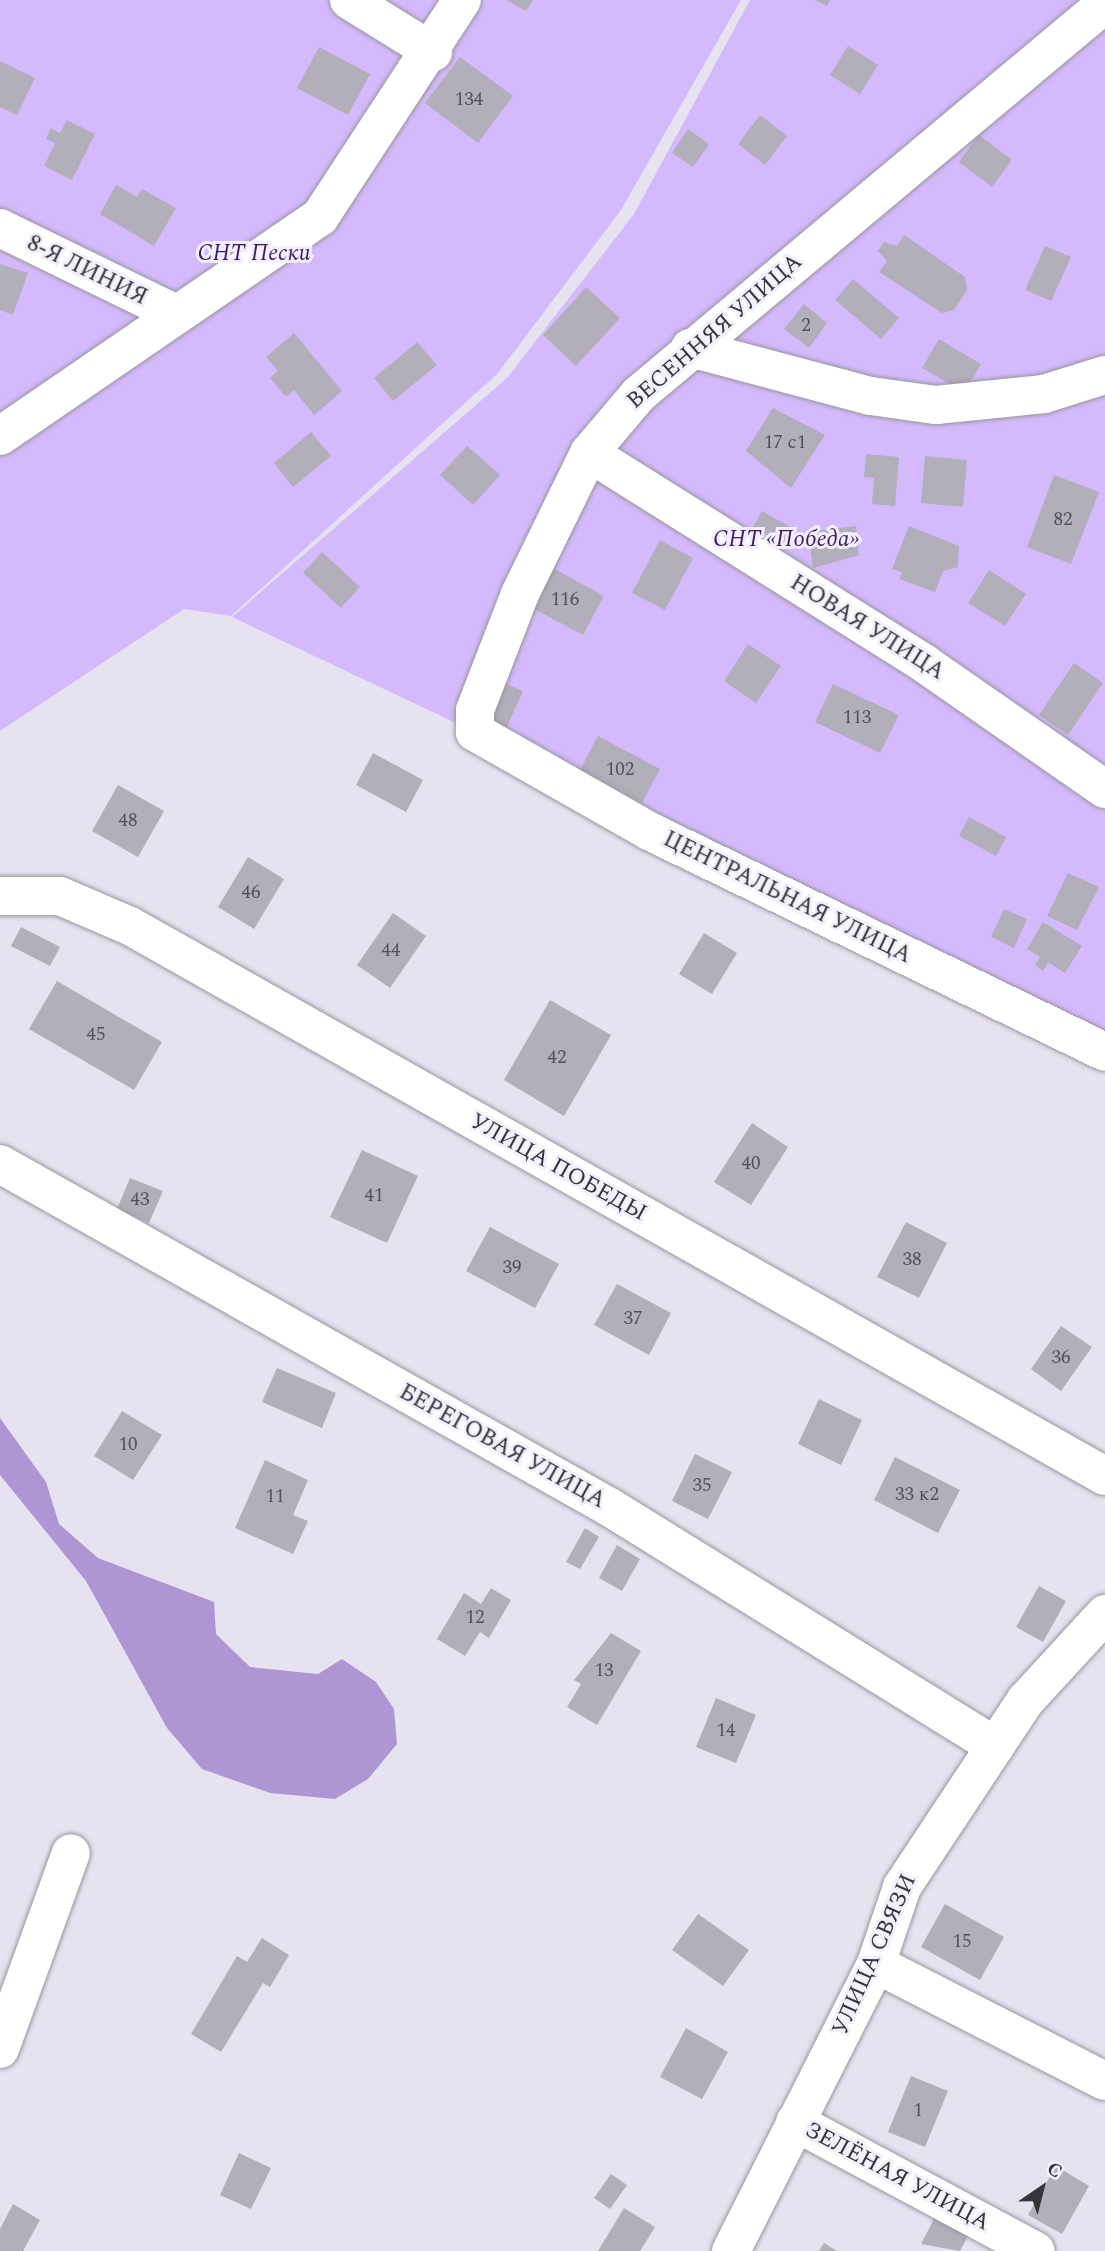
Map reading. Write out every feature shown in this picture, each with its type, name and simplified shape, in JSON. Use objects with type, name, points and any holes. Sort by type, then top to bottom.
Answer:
[{"type":"street","points":[[349,0],[433,52]]},
{"type":"street","points":[[0,436],[174,313],[320,217],[433,52],[462,0]]},
{"type":"street","name":"ВЕСЕННЯЯ УЛИЦА","points":[[475,732],[475,710],[520,594],[589,453],[639,394],[690,348],[1105,4]]},
{"type":"street","name":"8-Я ЛИНИЯ","points":[[0,228],[174,313]]},
{"type":"street","points":[[690,348],[871,396],[936,405],[1044,394],[1105,375]]},
{"type":"street","name":"НОВАЯ УЛИЦА","points":[[589,453],[925,664],[1105,789]]},
{"type":"street","name":"ЦЕНТРАЛЬНАЯ УЛИЦА","points":[[475,732],[651,832],[1105,1052]]},
{"type":"street","name":"УЛИЦА ПОБЕДЫ","points":[[0,896],[60,896],[130,926],[1105,1476]]},
{"type":"street","name":"БЕРЕГОВАЯ УЛИЦА","points":[[0,1164],[611,1508],[995,1746]]},
{"type":"street","name":"УЛИЦА СВЯЗИ","points":[[731,2251],[876,1964],[902,1887],[1026,1700],[1105,1614]]},
{"type":"street","points":[[0,2049],[71,1853]]},
{"type":"street","points":[[876,1964],[1105,2081]]},
{"type":"street","name":"ЗЕЛЁНАЯ УЛИЦА","points":[[795,2122],[1036,2251]]},
{"type":"green space","name":"СНТ Пески","points":[[0,0],[741,0],[621,210],[498,373],[231,616],[184,609],[0,731]]},
{"type":"green space","name":"СНТ «Победа»","points":[[750,0],[1105,0],[1105,1052],[475,732],[232,617],[507,378],[634,214]]},
{"type":"shaded area","points":[[0,1418],[46,1482],[59,1524],[98,1558],[214,1602],[216,1634],[250,1667],[318,1674],[342,1659],[376,1682],[394,1709],[397,1744],[368,1779],[335,1799],[270,1793],[202,1769],[167,1728],[86,1581],[0,1475]]},
{"type":"building","points":[[506,0],[533,0],[526,11]]},
{"type":"building","points":[[815,0],[830,0],[827,6]]},
{"type":"building","points":[[848,46],[878,65],[860,94],[830,75]]},
{"type":"building","points":[[319,47],[370,74],[348,115],[297,88]]},
{"type":"building","points":[[460,57],[513,96],[478,143],[425,103]]},
{"type":"building","points":[[0,61],[35,78],[17,115],[0,107]]},
{"type":"building","points":[[760,115],[787,136],[765,165],[738,144]]},
{"type":"building","points":[[67,120],[95,134],[72,180],[44,166],[55,143],[46,139],[51,128],[60,133]]},
{"type":"building","points":[[688,129],[709,144],[693,167],[672,153]]},
{"type":"building","points":[[979,135],[1012,160],[992,187],[959,162]]},
{"type":"building","points":[[116,185],[137,197],[142,189],[176,208],[154,246],[100,214]]},
{"type":"building","points":[[904,235],[965,277],[967,290],[954,310],[942,313],[879,272],[887,261],[878,251],[884,242],[897,246]]},
{"type":"building","points":[[1045,246],[1071,257],[1051,301],[1025,290]]},
{"type":"building","points":[[0,264],[28,273],[13,315],[0,310]]},
{"type":"building","points":[[853,279],[899,318],[881,339],[835,300]]},
{"type":"building","points":[[586,287],[620,318],[576,366],[543,335]]},
{"type":"building","points":[[804,304],[827,323],[809,348],[784,329]]},
{"type":"building","points":[[294,333],[342,391],[314,415],[294,390],[286,397],[270,378],[278,371],[266,357]]},
{"type":"building","points":[[939,339],[981,364],[964,392],[922,368]]},
{"type":"building","points":[[417,342],[437,365],[393,401],[374,378]]},
{"type":"building","points":[[773,408],[825,435],[791,488],[746,451]]},
{"type":"building","points":[[311,432],[331,456],[293,487],[274,463]]},
{"type":"building","points":[[467,446],[500,475],[473,505],[440,475]]},
{"type":"building","points":[[866,454],[899,457],[895,506],[872,504],[874,478],[864,477]]},
{"type":"building","points":[[925,456],[967,460],[963,507],[921,503]]},
{"type":"building","points":[[1054,475],[1099,492],[1071,564],[1027,547]]},
{"type":"building","points":[[762,511],[792,528],[783,544],[753,527]]},
{"type":"building","points":[[856,526],[859,555],[813,568],[808,532]]},
{"type":"building","points":[[909,526],[959,546],[958,567],[943,571],[935,592],[899,579],[902,572],[892,569]]},
{"type":"building","points":[[660,540],[693,558],[665,610],[632,593]]},
{"type":"building","points":[[322,552],[360,587],[341,608],[303,573]]},
{"type":"building","points":[[547,565],[604,596],[583,635],[525,604]]},
{"type":"building","points":[[989,570],[1026,594],[1005,626],[968,603]]},
{"type":"building","points":[[748,644],[781,666],[756,703],[724,681]]},
{"type":"building","points":[[1074,663],[1103,683],[1068,735],[1039,715]]},
{"type":"building","points":[[497,680],[523,691],[502,738],[477,727]]},
{"type":"building","points":[[833,684],[899,715],[880,753],[815,722]]},
{"type":"building","points":[[598,736],[660,769],[642,803],[580,770]]},
{"type":"building","points":[[373,753],[423,780],[406,812],[356,785]]},
{"type":"building","points":[[118,785],[164,811],[138,857],[92,831]]},
{"type":"building","points":[[969,817],[1006,837],[996,856],[959,836]]},
{"type":"building","points":[[248,857],[284,879],[254,929],[218,907]]},
{"type":"building","points":[[1068,873],[1099,887],[1077,930],[1047,916]]},
{"type":"building","points":[[1004,909],[1027,919],[1014,948],[991,937]]},
{"type":"building","points":[[393,913],[426,936],[390,988],[357,965]]},
{"type":"building","points":[[1043,922],[1082,946],[1065,973],[1048,962],[1043,971],[1035,965],[1040,957],[1027,949]]},
{"type":"building","points":[[21,927],[60,947],[50,966],[11,946]]},
{"type":"building","points":[[704,933],[737,953],[712,994],[679,974]]},
{"type":"building","points":[[57,981],[162,1042],[134,1090],[29,1029]]},
{"type":"building","points":[[550,1000],[611,1035],[564,1116],[504,1080]]},
{"type":"building","points":[[752,1123],[788,1147],[751,1205],[714,1182]]},
{"type":"building","points":[[362,1150],[418,1176],[387,1243],[330,1217]]},
{"type":"building","points":[[130,1178],[163,1191],[149,1223],[117,1209]]},
{"type":"building","points":[[906,1222],[947,1243],[919,1298],[877,1277]]},
{"type":"building","points":[[490,1227],[559,1264],[535,1308],[466,1271]]},
{"type":"building","points":[[617,1284],[671,1313],[649,1355],[594,1325]]},
{"type":"building","points":[[1061,1326],[1092,1347],[1061,1391],[1031,1369]]},
{"type":"building","points":[[277,1368],[336,1393],[322,1428],[262,1402]]},
{"type":"building","points":[[819,1399],[862,1420],[841,1465],[798,1444]]},
{"type":"building","points":[[122,1411],[162,1435],[133,1480],[94,1456]]},
{"type":"building","points":[[695,1454],[732,1472],[708,1519],[672,1501]]},
{"type":"building","points":[[895,1457],[960,1490],[938,1533],[874,1500]]},
{"type":"building","points":[[265,1460],[308,1480],[293,1515],[308,1521],[293,1554],[235,1528]]},
{"type":"building","points":[[585,1528],[599,1537],[580,1569],[566,1562]]},
{"type":"building","points":[[617,1545],[640,1559],[622,1591],[599,1578]]},
{"type":"building","points":[[1039,1586],[1066,1601],[1043,1642],[1016,1627]]},
{"type":"building","points":[[491,1588],[511,1600],[489,1638],[480,1632],[465,1656],[437,1639],[464,1593],[481,1604]]},
{"type":"building","points":[[611,1633],[641,1651],[597,1725],[567,1707],[581,1684],[574,1680]]},
{"type":"building","points":[[716,1698],[756,1715],[736,1763],[696,1747]]},
{"type":"building","points":[[945,1904],[1004,1937],[980,1980],[921,1947]]},
{"type":"building","points":[[698,1914],[749,1950],[723,1986],[672,1950]]},
{"type":"building","points":[[262,1938],[289,1955],[270,1987],[263,1983],[221,2052],[191,2034],[237,1956],[247,1962]]},
{"type":"building","points":[[686,2028],[728,2052],[702,2099],[660,2077]]},
{"type":"building","points":[[911,2076],[948,2091],[925,2147],[888,2132]]},
{"type":"building","points":[[239,2153],[271,2168],[251,2209],[220,2195]]},
{"type":"building","points":[[1056,2166],[1089,2186],[1062,2234],[1028,2215]]},
{"type":"building","points":[[611,2174],[627,2185],[610,2209],[594,2198]]},
{"type":"building","points":[[13,2204],[40,2220],[23,2251],[0,2251],[0,2229]]},
{"type":"building","points":[[624,2208],[655,2227],[640,2251],[598,2251]]},
{"type":"building","points":[[935,2217],[969,2234],[960,2251],[921,2244]]},
{"type":"building","points":[[824,2243],[837,2251],[819,2251]]}]
